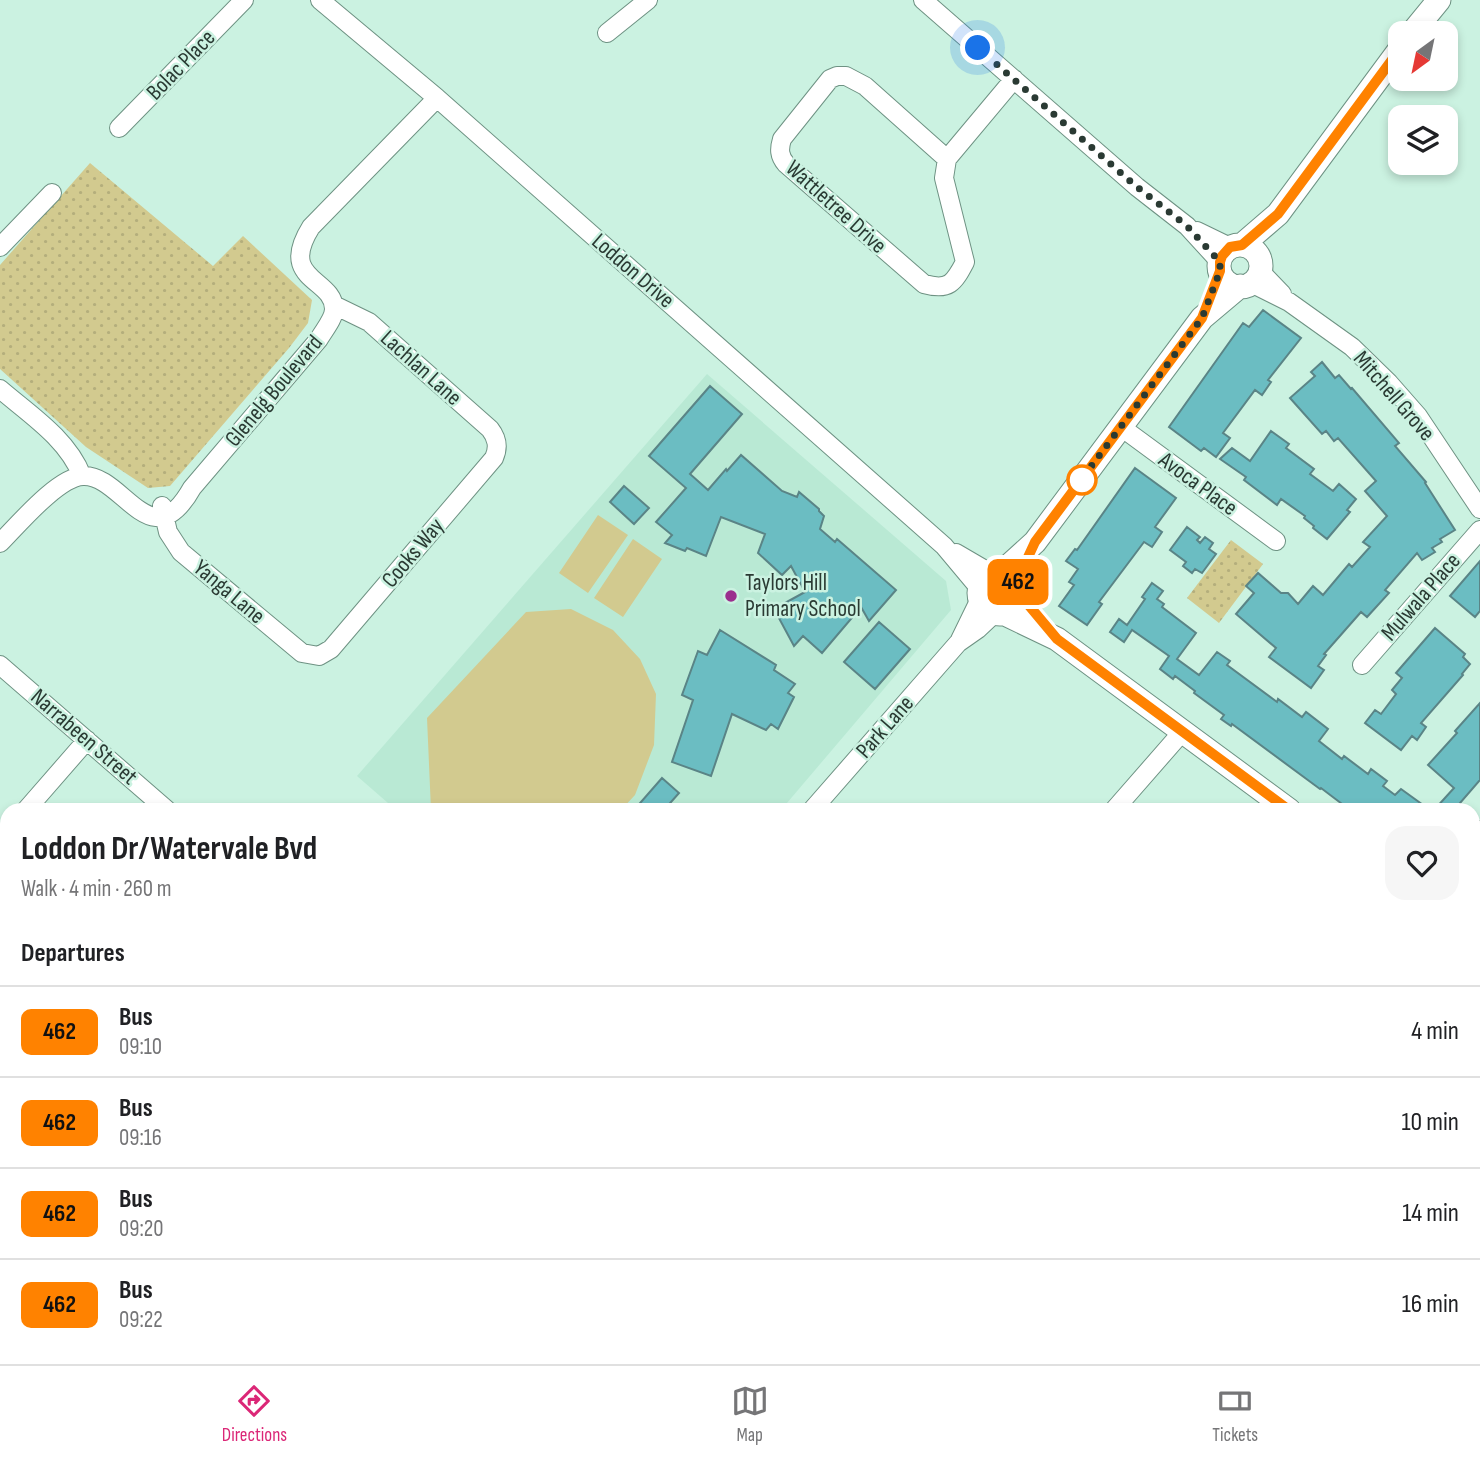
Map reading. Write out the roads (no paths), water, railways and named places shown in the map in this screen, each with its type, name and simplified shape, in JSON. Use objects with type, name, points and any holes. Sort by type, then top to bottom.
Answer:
[{"type":"street","name":"Loddon Drive","points":[[320,0],[437,98],[944,546],[1057,639],[1280,803]]},
{"type":"street","points":[[923,0],[1137,187],[1228,256]]},
{"type":"street","name":"Bolac Place","points":[[119,128],[244,1]]},
{"type":"street","points":[[1421,21],[1437,1]]},
{"type":"street","points":[[607,33],[642,2]]},
{"type":"street","points":[[1202,318],[1228,256],[1278,214],[1388,65]]},
{"type":"street","name":"Wattletree Drive","points":[[846,76],[864,86],[947,159],[944,178],[965,262],[957,277],[948,286],[936,288],[924,284],[786,164],[780,158],[779,147],[782,139],[831,79],[846,76]]},
{"type":"street","points":[[947,159],[1014,79]]},
{"type":"street","points":[[334,305],[327,293],[306,273],[300,257],[303,240],[312,227],[437,98]]},
{"type":"street","points":[[0,247],[52,193]]},
{"type":"street","points":[[999,592],[1202,318],[1253,275],[1278,214]]},
{"type":"street","points":[[1228,256],[1253,249],[1253,275]]},
{"type":"street","points":[[1228,256],[1227,282],[1253,275]]},
{"type":"street","name":"Mitchell Grove","points":[[1253,275],[1352,346],[1390,383],[1418,416],[1480,509]]},
{"type":"street","name":"Lachlan Lane","points":[[334,305],[369,322],[490,429],[497,442]]},
{"type":"street","name":"Glenelg Boulevard","points":[[163,511],[182,492],[192,488],[319,339],[333,316],[334,305]]},
{"type":"street","points":[[0,389],[57,438],[80,471]]},
{"type":"street","name":"Avoca Place","points":[[1121,427],[1276,541]]},
{"type":"street","name":"Cooks Way","points":[[319,656],[331,649],[494,458],[497,442]]},
{"type":"street","points":[[0,543],[48,494],[74,478],[88,465],[104,472],[136,498],[163,511]]},
{"type":"street","name":"Yanga Lane","points":[[163,511],[168,532],[181,552],[302,653],[319,656]]},
{"type":"street","name":"Mulwala Place","points":[[1362,664],[1480,530]]},
{"type":"street","name":"Park Lane","points":[[818,803],[958,643],[978,629],[999,592]]},
{"type":"street","name":"Narrabeen Street","points":[[0,665],[159,803]]},
{"type":"street","points":[[1120,803],[1183,731]]},
{"type":"street","points":[[32,803],[87,740]]},
{"type":"place","name":"Taylors Hill Primary School","points":[[731,596]]}]
